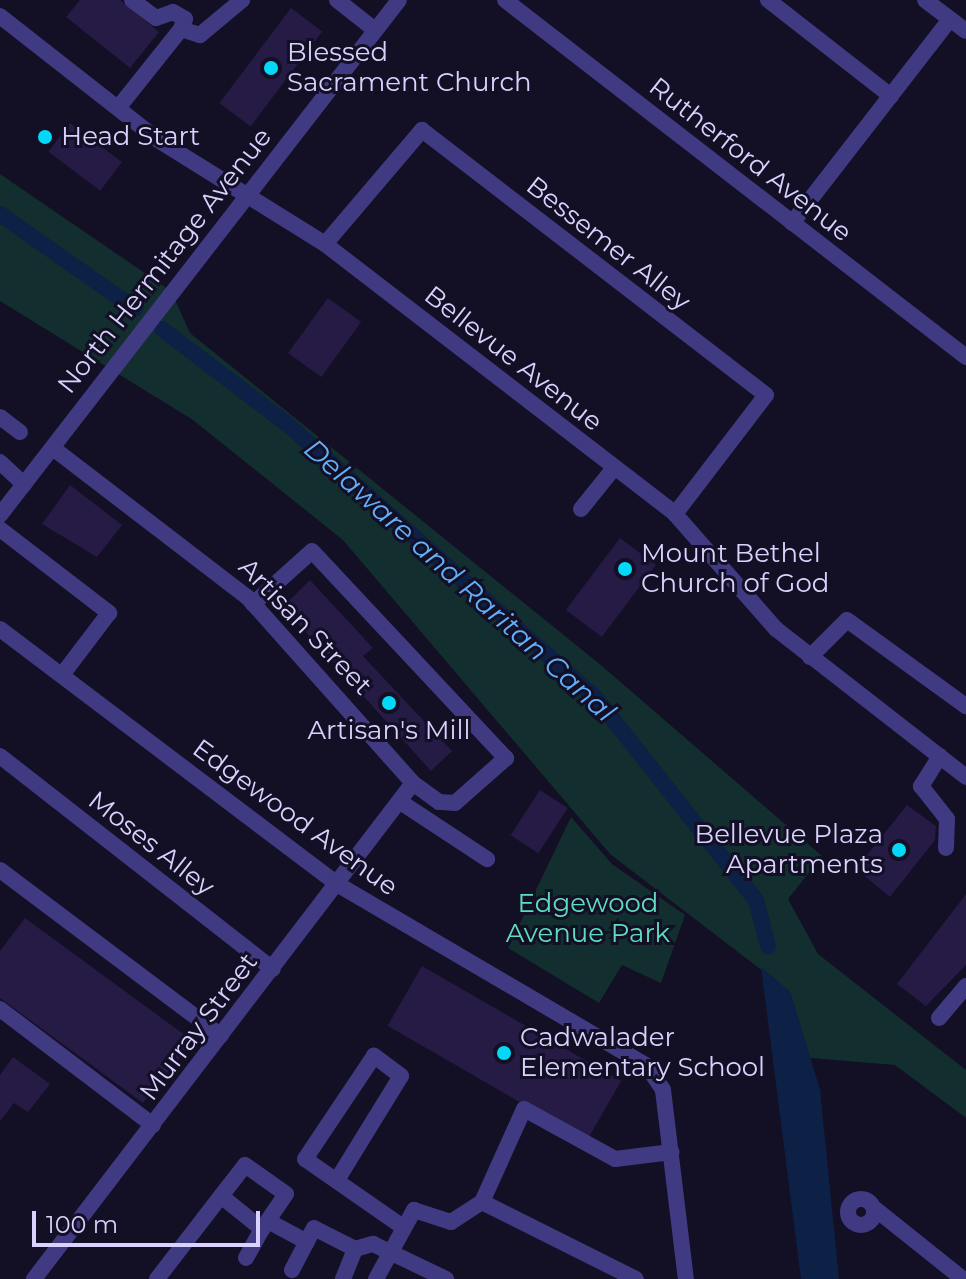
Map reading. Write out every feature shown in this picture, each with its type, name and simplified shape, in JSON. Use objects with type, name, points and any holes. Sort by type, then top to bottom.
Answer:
[{"type":"street","points":[[118,108],[181,29],[185,19],[173,12],[156,18],[132,0]]},
{"type":"street","points":[[181,29],[209,31],[242,0]]},
{"type":"street","points":[[337,0],[375,30]]},
{"type":"street","name":"North Hermitage Avenue","points":[[0,515],[248,190],[399,0]]},
{"type":"street","name":"Rutherford Avenue","points":[[505,0],[966,357]]},
{"type":"street","points":[[768,0],[891,96]]},
{"type":"street","points":[[792,223],[891,96],[960,23],[925,0]]},
{"type":"street","name":"Bellevue Avenue","points":[[0,16],[184,157],[248,190],[325,244],[675,514],[756,608],[810,657],[966,777]]},
{"type":"street","name":"Bessemer Alley","points":[[325,244],[422,130],[766,395],[675,514]]},
{"type":"street","points":[[0,417],[20,432]]},
{"type":"street","name":"Artisan Street","points":[[53,448],[253,604],[413,783],[439,802],[455,803],[506,758],[312,551],[253,604]]},
{"type":"street","points":[[0,462],[24,484]]},
{"type":"street","points":[[581,509],[614,468]]},
{"type":"street","points":[[0,529],[109,613],[62,675]]},
{"type":"street","points":[[810,657],[847,620],[966,706]]},
{"type":"street","name":"Edgewood Avenue","points":[[0,629],[337,884],[656,1076],[672,1152]]},
{"type":"street","name":"Moses Alley","points":[[0,756],[273,969]]},
{"type":"street","points":[[940,756],[921,786],[947,819],[946,848]]},
{"type":"street","points":[[413,783],[402,803],[487,859]]},
{"type":"street","name":"Murray Street","points":[[34,1279],[402,803]]},
{"type":"street","points":[[0,870],[221,1036]]},
{"type":"street","points":[[939,1018],[966,986]]},
{"type":"street","points":[[0,1009],[153,1125]]},
{"type":"street","points":[[337,1180],[401,1076],[374,1056],[305,1159],[403,1227]]},
{"type":"street","points":[[376,1279],[414,1210],[451,1222],[482,1202],[524,1109],[615,1159],[672,1152],[686,1279]]},
{"type":"street","points":[[157,1279],[245,1165],[286,1194],[246,1258]]},
{"type":"street","points":[[221,1196],[265,1225],[307,1242]]},
{"type":"street","points":[[482,1202],[636,1279]]},
{"type":"street","points":[[874,1208],[963,1279]]},
{"type":"street","points":[[292,1270],[314,1228],[355,1249],[390,1250],[446,1279]]},
{"type":"street","points":[[343,1279],[355,1249]]},
{"type":"green space","points":[[0,174],[171,291],[190,333],[602,666],[822,856],[788,899],[818,954],[966,1070],[966,1118],[895,1065],[810,1058],[790,992],[610,854],[343,540],[193,420],[0,301]]},
{"type":"green space","name":"Edgewood Avenue Park","points":[[571,817],[612,864],[685,915],[661,983],[622,965],[599,1003],[508,948]]},
{"type":"water","points":[[761,967],[790,992],[820,1089],[839,1279],[801,1279]]},
{"type":"building","points":[[80,0],[120,0],[159,32],[130,68],[66,17]]},
{"type":"building","name":"Blessed Sacrament Church","points":[[291,8],[322,31],[251,127],[219,103]]},
{"type":"building","points":[[70,123],[122,162],[100,191],[48,152]]},
{"type":"building","points":[[328,298],[361,322],[321,377],[288,353]]},
{"type":"building","points":[[70,485],[122,525],[97,557],[42,524]]},
{"type":"building","points":[[620,538],[656,565],[602,637],[566,610]]},
{"type":"building","name":"Artisan's Mill","points":[[310,580],[373,648],[363,656],[452,751],[431,771],[283,607]]},
{"type":"building","points":[[540,790],[568,808],[538,853],[511,835]]},
{"type":"building","name":"Bellevue Plaza Apartments","points":[[907,805],[936,826],[935,840],[890,897],[856,869]]},
{"type":"building","points":[[966,894],[966,965],[926,1006],[897,984]]},
{"type":"building","points":[[25,918],[193,1041],[143,1103],[0,998],[0,951]]},
{"type":"building","name":"Cadwalader Elementary School","points":[[422,966],[621,1081],[587,1141],[388,1026]]},
{"type":"building","points":[[13,1057],[50,1084],[28,1112],[14,1103],[0,1121],[0,1075]]},
{"type":"waterway","name":"Delaware and Raritan Canal","points":[[0,214],[135,309]]},
{"type":"waterway","name":"Delaware and Raritan Canal","points":[[162,329],[286,423],[595,697],[756,900],[768,946]]},
{"type":"place","name":"Blessed Sacrament Church","points":[[271,68]]},
{"type":"place","name":"Head Start","points":[[45,137]]},
{"type":"place","name":"Mount Bethel Church of God","points":[[625,569]]},
{"type":"place","name":"Artisan's Mill","points":[[389,703]]},
{"type":"place","name":"Bellevue Plaza Apartments","points":[[899,850]]},
{"type":"place","name":"Cadwalader Elementary School","points":[[504,1053]]}]
